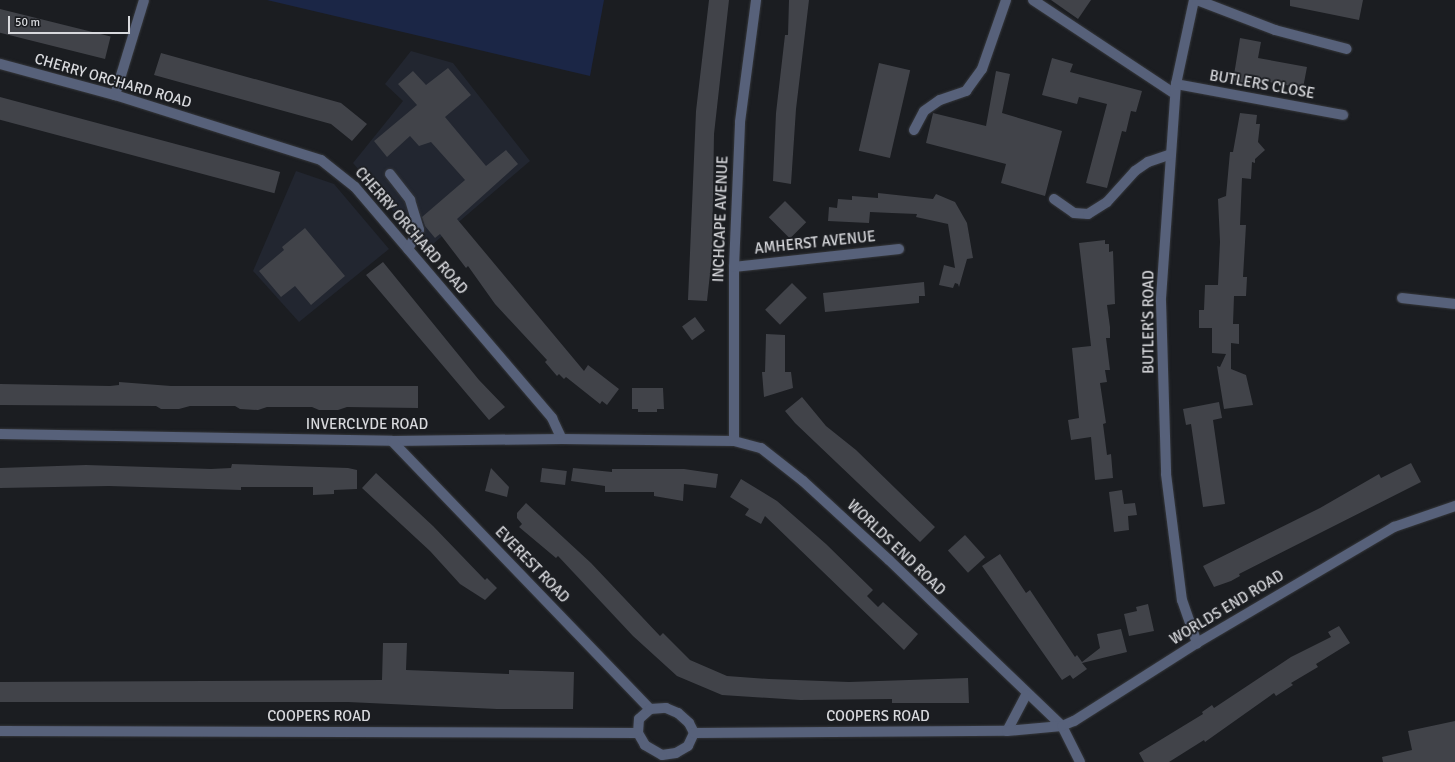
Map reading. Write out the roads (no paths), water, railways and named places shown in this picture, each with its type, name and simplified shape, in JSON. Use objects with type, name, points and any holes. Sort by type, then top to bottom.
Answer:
[{"type":"street","points":[[115,95],[144,0]]},
{"type":"street","name":"INCHCAPE AVENUE","points":[[734,441],[734,267],[740,122],[756,0]]},
{"type":"street","points":[[914,130],[924,111],[940,100],[966,91],[982,69],[1006,0]]},
{"type":"street","points":[[1033,0],[1176,89]]},
{"type":"street","points":[[1196,0],[1275,30],[1347,49]]},
{"type":"street","name":"BUTLER'S ROAD","points":[[1196,0],[1176,89],[1161,302],[1166,474],[1182,600],[1197,643]]},
{"type":"street","name":"CHERRY ORCHARD ROAD","points":[[0,64],[115,95],[321,160],[351,182],[552,418],[562,439]]},
{"type":"street","name":"BUTLERS CLOSE","points":[[1176,89],[1343,115]]},
{"type":"street","points":[[1054,199],[1074,213],[1088,214],[1107,202],[1135,171],[1148,162],[1171,154]]},
{"type":"street","points":[[390,174],[410,200],[419,230],[408,249]]},
{"type":"street","name":"AMHERST AVENUE","points":[[734,267],[899,249]]},
{"type":"street","points":[[1402,298],[1455,304]]},
{"type":"street","name":"INVERCLYDE ROAD","points":[[0,434],[392,441],[562,439],[734,441]]},
{"type":"street","name":"EVEREST ROAD","points":[[392,441],[650,709]]},
{"type":"street","name":"WORLDS END ROAD","points":[[734,441],[761,448],[780,461],[888,560],[1026,695],[1062,726],[1074,721],[1197,643],[1394,527],[1455,506]]},
{"type":"street","points":[[1008,731],[1026,695]]},
{"type":"street","points":[[666,708],[678,713],[689,723],[694,733],[688,746],[676,753],[660,759],[645,745],[638,732],[640,719],[650,709],[666,708]]},
{"type":"street","points":[[1062,726],[1080,762]]},
{"type":"street","name":"COOPERS ROAD","points":[[694,733],[1008,731],[1062,726]]},
{"type":"street","name":"COOPERS ROAD","points":[[0,731],[638,732]]}]
